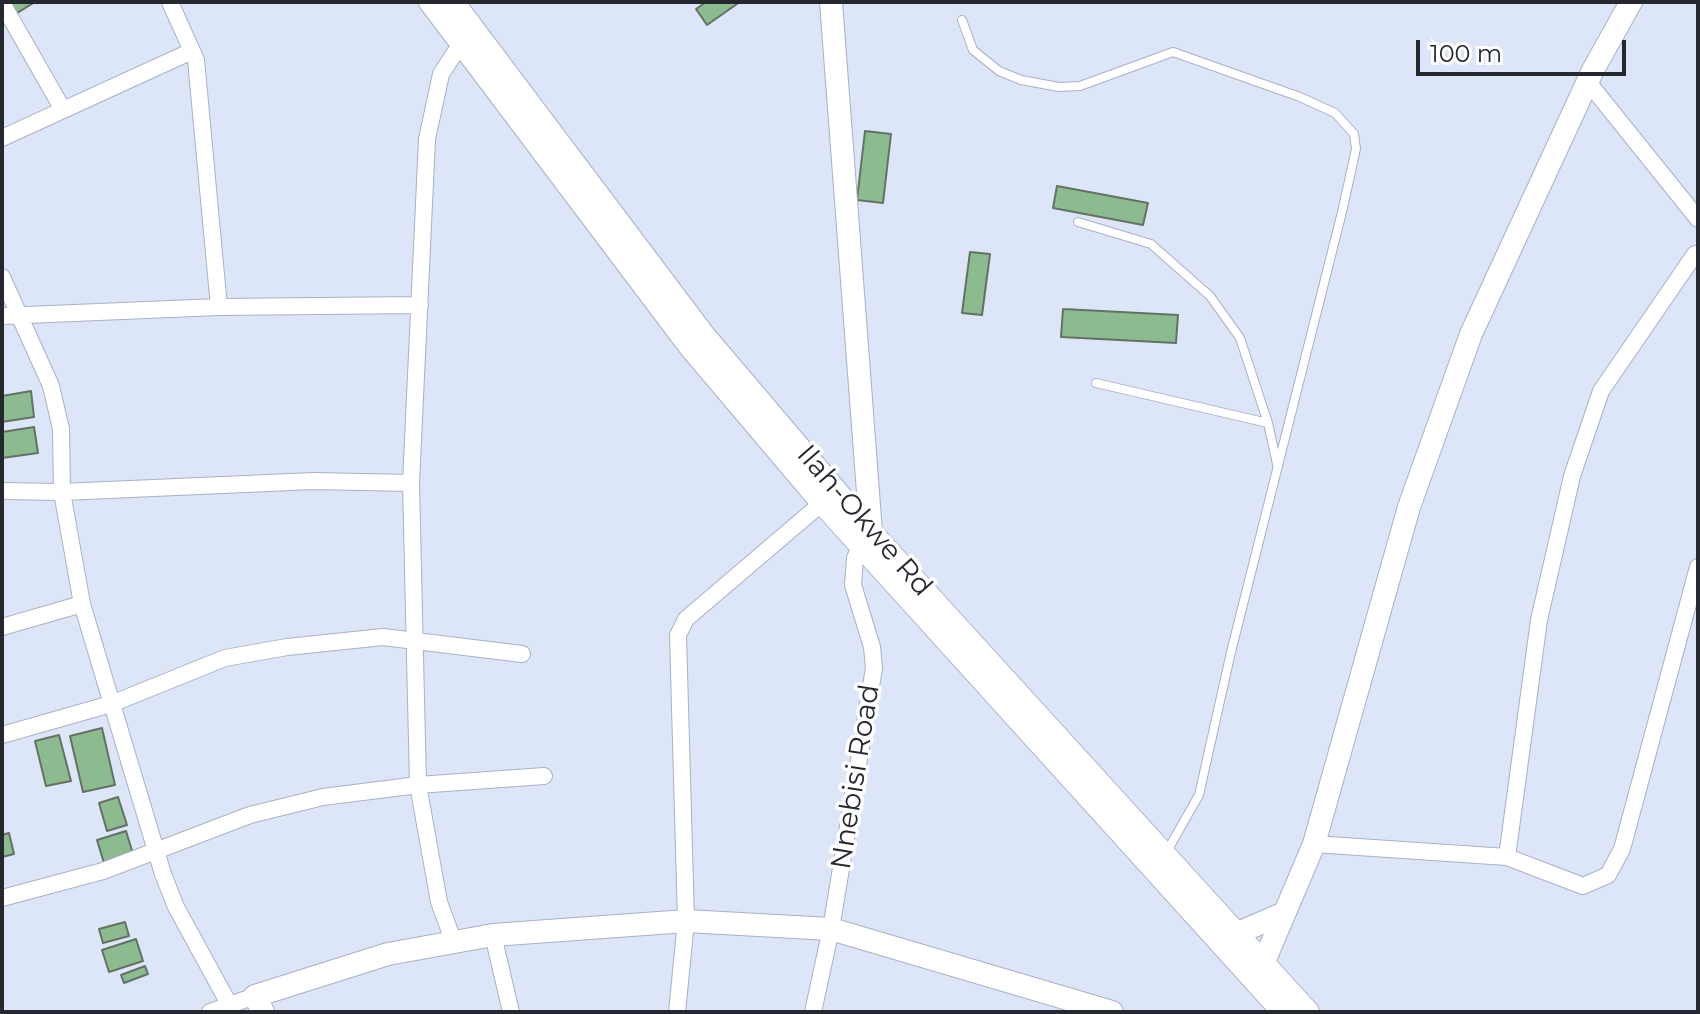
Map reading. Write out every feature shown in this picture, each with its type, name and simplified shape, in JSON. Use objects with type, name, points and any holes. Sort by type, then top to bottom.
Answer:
[{"type":"main road","points":[[430,2],[690,347],[822,503],[866,538],[1072,783],[1282,1006]]},
{"type":"main road","name":"Ilah-Okwe Rd","points":[[453,2],[703,334],[866,538],[1238,933],[1263,964],[1282,1006],[1308,1012]]},
{"type":"main road","points":[[831,2],[866,538]]},
{"type":"main road","points":[[1263,964],[1314,844],[1409,507],[1471,334],[1588,82],[1631,2]]},
{"type":"main road","points":[[1238,933],[1282,914]]},
{"type":"main road","points":[[259,1004],[388,954],[453,940],[686,921],[831,929],[1110,1012]]},
{"type":"street","points":[[170,2],[192,51],[203,106],[219,307]]},
{"type":"street","points":[[2,3],[62,108]]},
{"type":"street","points":[[453,940],[439,902],[418,785],[411,483],[427,139],[441,74],[460,45]]},
{"type":"street","points":[[2,138],[192,51]]},
{"type":"street","points":[[1588,82],[1698,219]]},
{"type":"street","points":[[1507,857],[1541,607],[1572,476],[1601,391],[1695,254]]},
{"type":"street","points":[[2,277],[10,315],[51,386],[61,429],[62,492],[82,604],[156,851],[176,907],[229,1004]]},
{"type":"street","points":[[10,315],[219,307],[420,305]]},
{"type":"street","points":[[2,491],[62,492],[314,481],[411,483]]},
{"type":"street","points":[[677,1012],[686,921],[678,635],[686,619],[822,503]]},
{"type":"street","name":"Nnebisi Road","points":[[813,1012],[831,929],[874,668],[872,647],[853,585],[855,558],[866,538]]},
{"type":"street","points":[[1314,844],[1507,857],[1568,883],[1583,886],[1608,875],[1622,849],[1698,567]]},
{"type":"street","points":[[2,627],[82,604]]},
{"type":"street","points":[[2,735],[111,704],[225,658],[287,647],[383,637],[522,654]]},
{"type":"street","points":[[2,898],[103,871],[250,815],[323,797],[418,785],[544,776]]},
{"type":"street","points":[[493,935],[511,1012]]},
{"type":"street","points":[[210,1012],[229,1004],[259,1004]]},
{"type":"lane","points":[[962,20],[973,50],[999,71],[1021,80],[1059,87],[1080,86],[1173,52],[1300,97],[1335,113],[1354,134],[1356,149],[1199,795],[1166,854]]},
{"type":"lane","points":[[1078,222],[1151,244],[1210,296],[1240,338],[1268,423],[1278,468]]},
{"type":"lane","points":[[1096,383],[1268,423]]},
{"type":"building","points":[[6,2],[35,2],[14,15]]},
{"type":"building","points":[[706,2],[737,4],[707,25],[696,9]]},
{"type":"building","points":[[865,131],[891,134],[883,203],[857,200]]},
{"type":"building","points":[[1057,186],[1148,203],[1143,225],[1053,208]]},
{"type":"building","points":[[970,252],[990,254],[982,315],[962,313]]},
{"type":"building","points":[[1063,309],[1178,315],[1176,343],[1061,337]]},
{"type":"building","points":[[31,391],[34,417],[2,422],[2,396]]},
{"type":"building","points":[[34,427],[38,453],[2,458],[2,432]]},
{"type":"building","points":[[102,728],[115,785],[83,792],[70,736]]},
{"type":"building","points":[[59,735],[71,781],[46,786],[35,741]]},
{"type":"building","points":[[118,797],[127,825],[107,831],[99,803]]},
{"type":"building","points":[[126,831],[133,854],[104,863],[97,840]]},
{"type":"building","points":[[9,833],[14,854],[2,857],[2,835]]},
{"type":"building","points":[[125,922],[129,936],[103,943],[99,929]]},
{"type":"building","points":[[136,939],[143,961],[109,972],[102,950]]},
{"type":"building","points":[[145,966],[148,974],[124,983],[121,975]]}]
